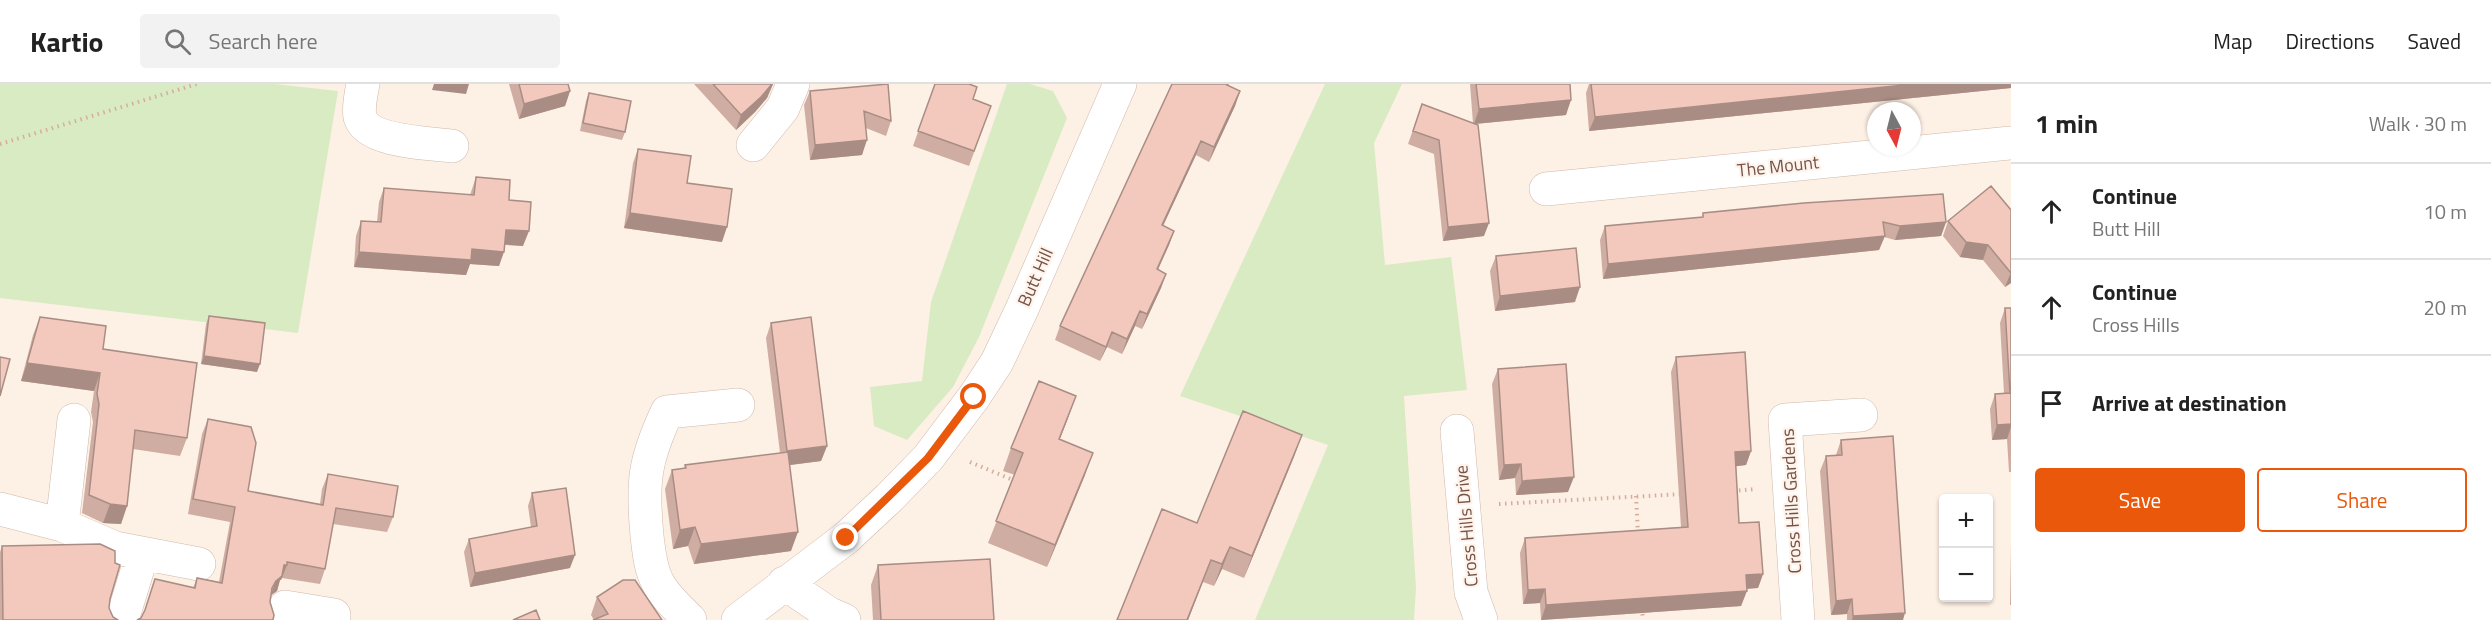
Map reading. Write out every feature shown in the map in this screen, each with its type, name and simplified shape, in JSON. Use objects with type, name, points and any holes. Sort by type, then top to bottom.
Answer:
[{"type":"street","points":[[363,84],[359,112],[361,120],[370,131],[383,136],[452,146]]},
{"type":"street","points":[[753,145],[783,108],[794,84]]},
{"type":"street","name":"Butt Hill","points":[[738,620],[846,538],[928,458],[997,362],[1118,84]]},
{"type":"street","name":"The Mount","points":[[1546,189],[2011,143]]},
{"type":"street","points":[[690,620],[657,582],[650,561],[644,499],[652,444],[667,412],[738,405]]},
{"type":"street","name":"Cross Hills Gardens","points":[[1798,620],[1785,420],[1861,415]]},
{"type":"street","points":[[62,525],[74,420]]},
{"type":"street","name":"Cross Hills Drive","points":[[1457,431],[1471,592],[1481,620]]},
{"type":"street","points":[[0,509],[62,525],[115,548],[141,555],[199,564]]},
{"type":"street","points":[[122,620],[141,555]]},
{"type":"street","points":[[784,583],[828,613],[844,620]]},
{"type":"street","points":[[283,620],[285,607],[334,615]]},
{"type":"path","points":[[0,144],[197,84]]},
{"type":"path","points":[[965,460],[1013,480]]},
{"type":"path","points":[[1730,491],[1789,487]]},
{"type":"path","points":[[1463,506],[1695,493]]},
{"type":"path","points":[[1636,496],[1638,541]]},
{"type":"path","points":[[1641,597],[1642,620]]},
{"type":"green space","points":[[0,84],[275,84],[338,91],[298,333],[0,298]]},
{"type":"green space","points":[[1007,84],[1030,84],[1053,91],[1067,118],[979,337],[953,387],[907,440],[874,426],[870,387],[922,381],[931,302]]},
{"type":"green space","points":[[1325,84],[1402,84],[1374,143],[1385,265],[1451,257],[1467,390],[1404,396],[1416,588],[1414,620],[1255,620],[1328,445],[1180,396]]},
{"type":"building","points":[[519,84],[568,84],[570,91],[524,104]]},
{"type":"building","points":[[713,84],[772,84],[741,115]]},
{"type":"building","points":[[888,84],[891,121],[864,111],[867,140],[815,145],[810,91]]},
{"type":"building","points":[[935,84],[969,84],[977,87],[973,99],[991,106],[974,151],[918,131]]},
{"type":"building","points":[[1172,84],[1228,84],[1240,91],[1214,147],[1201,141],[1162,225],[1174,231],[1157,269],[1166,274],[1147,314],[1140,311],[1127,339],[1112,332],[1106,347],[1060,326]]},
{"type":"building","points":[[1476,84],[1570,84],[1571,100],[1479,109]]},
{"type":"building","points":[[1591,84],[1914,84],[1595,117]]},
{"type":"building","points":[[589,93],[631,101],[625,132],[583,123]]},
{"type":"building","points":[[1422,104],[1478,125],[1489,223],[1448,227],[1439,140],[1413,131]]},
{"type":"building","points":[[638,149],[691,156],[687,183],[732,189],[727,227],[630,213]]},
{"type":"building","points":[[476,177],[510,180],[509,200],[531,202],[529,231],[506,230],[504,252],[472,249],[471,260],[359,252],[361,221],[381,222],[384,188],[474,195]]},
{"type":"building","points":[[1991,186],[2011,210],[2011,273],[1988,245],[1966,242],[1948,221]]},
{"type":"building","points":[[1943,194],[1946,222],[1900,226],[1883,222],[1885,236],[1608,264],[1605,226],[1703,217],[1703,213],[1804,203]]},
{"type":"building","points":[[1576,248],[1580,287],[1500,296],[1496,256]]},
{"type":"building","points":[[2005,308],[2011,308],[2011,424],[1997,425],[1995,394],[2010,393]]},
{"type":"building","points":[[209,316],[265,323],[260,364],[204,356]]},
{"type":"building","points":[[40,317],[106,326],[103,349],[197,363],[187,438],[135,430],[127,506],[110,504],[89,495],[100,373],[27,363]]},
{"type":"building","points":[[811,317],[827,446],[787,451],[771,323]]},
{"type":"building","points":[[1745,352],[1751,451],[1735,452],[1739,523],[1759,522],[1763,574],[1746,575],[1747,591],[1546,605],[1545,589],[1528,590],[1525,538],[1688,527],[1676,357]]},
{"type":"building","points":[[0,357],[10,359],[0,396]]},
{"type":"building","points":[[1566,364],[1574,477],[1522,481],[1521,464],[1504,465],[1498,369]]},
{"type":"building","points":[[1039,381],[1076,396],[1059,439],[1093,453],[1055,545],[996,521],[1023,453],[1011,448]]},
{"type":"building","points":[[1243,411],[1302,435],[1252,556],[1230,547],[1222,564],[1211,560],[1187,620],[1117,620],[1162,509],[1197,523]]},
{"type":"building","points":[[208,419],[251,427],[256,443],[248,491],[323,505],[328,474],[398,486],[393,517],[336,508],[325,569],[287,562],[287,565],[284,565],[282,576],[272,588],[270,602],[274,615],[273,620],[137,620],[141,618],[145,610],[155,579],[195,588],[197,578],[222,583],[235,507],[193,499]]},
{"type":"building","points":[[1893,436],[1905,613],[1853,616],[1852,599],[1836,601],[1826,456],[1842,455],[1841,440]]},
{"type":"building","points":[[788,452],[798,532],[701,544],[695,527],[680,530],[672,470],[686,468],[685,465]]},
{"type":"building","points":[[566,488],[575,555],[475,573],[469,539],[537,526],[532,493]]},
{"type":"building","points":[[100,544],[115,551],[115,563],[120,565],[109,608],[113,617],[118,620],[3,620],[2,546]]},
{"type":"building","points":[[990,559],[994,620],[881,620],[878,565]]},
{"type":"building","points":[[623,580],[635,580],[662,620],[593,620],[608,614],[597,597]]},
{"type":"building","points":[[536,610],[540,620],[513,620]]},
{"type":"route","points":[[846,538],[928,458],[974,397]]}]
